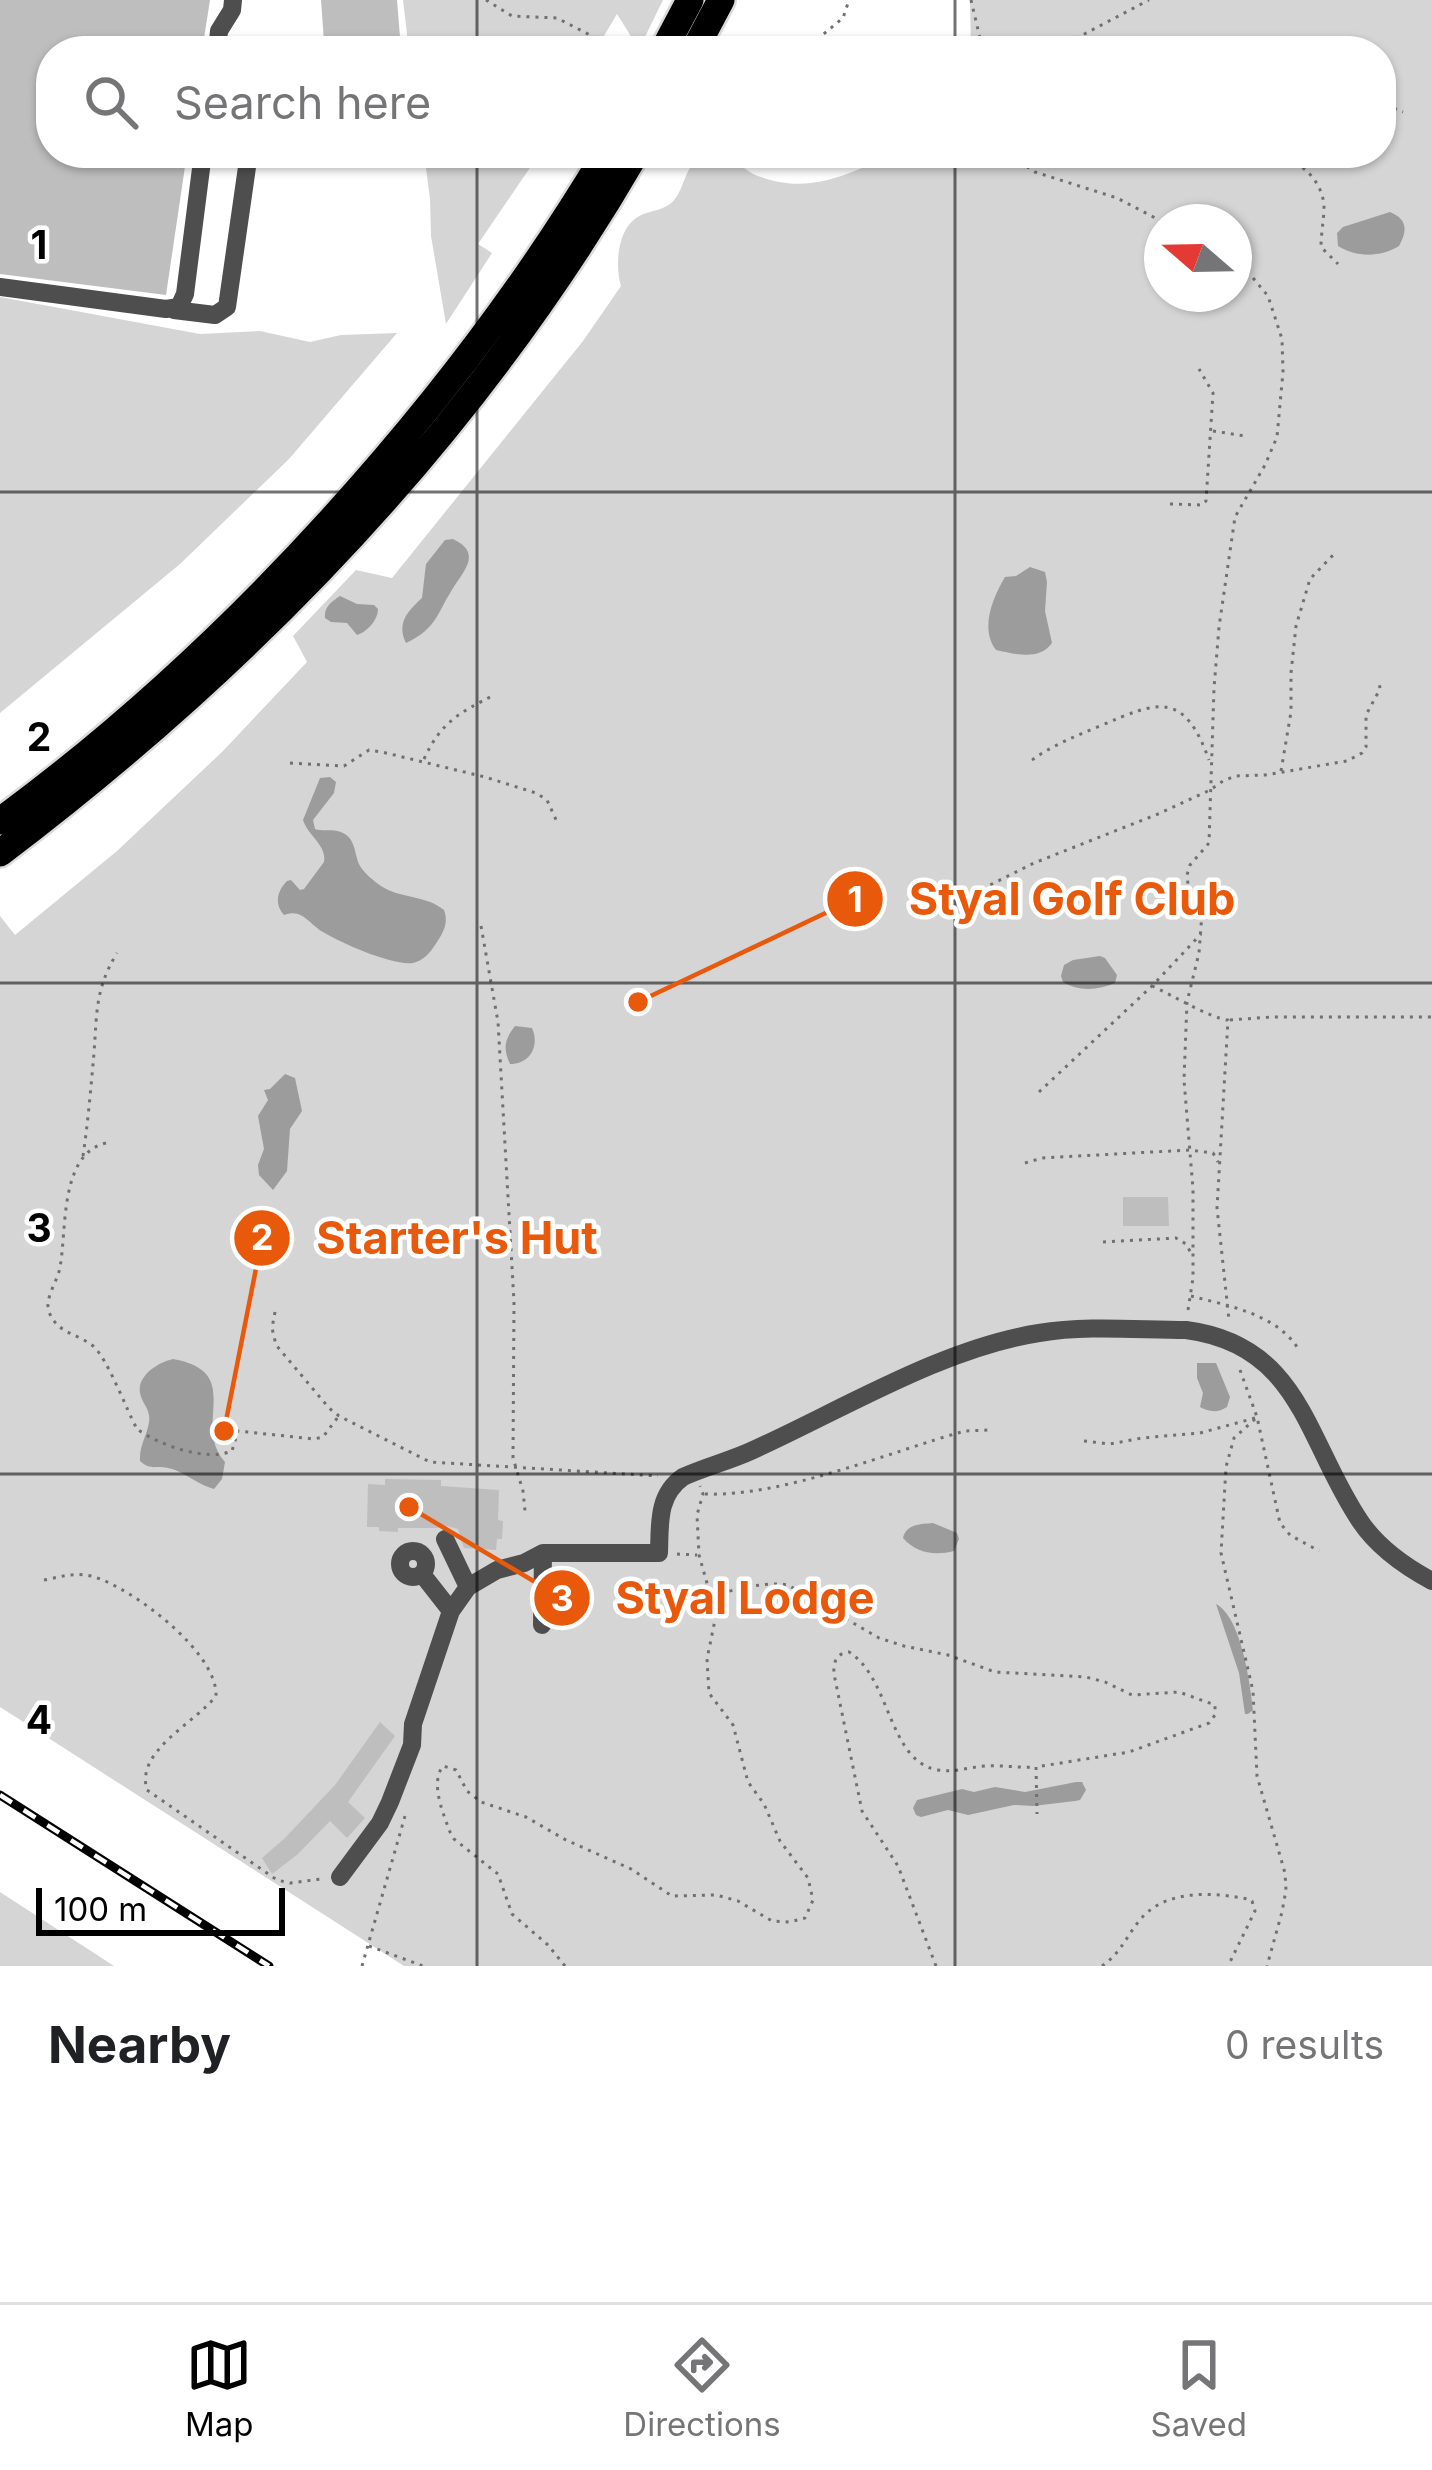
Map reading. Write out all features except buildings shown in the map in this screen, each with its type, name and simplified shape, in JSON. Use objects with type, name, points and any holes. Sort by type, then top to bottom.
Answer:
[{"type":"highway","points":[[671,36],[690,0]]},
{"type":"highway","points":[[702,36],[721,0]]},
{"type":"highway","points":[[0,821],[163,687],[322,529],[477,342],[596,168]]},
{"type":"highway","points":[[0,853],[197,691],[341,550],[461,411],[569,263],[627,168]]},
{"type":"lane","points":[[218,36],[233,0]]},
{"type":"lane","points":[[174,310],[185,293],[201,168]]},
{"type":"lane","points":[[0,287],[215,315],[227,307],[247,168]]},
{"type":"lane","points":[[340,1877],[390,1802],[451,1611],[468,1587],[543,1553],[659,1553],[664,1501],[682,1477],[990,1345],[1063,1330],[1186,1330],[1230,1340],[1270,1366],[1293,1394],[1362,1525],[1388,1553],[1432,1581]]},
{"type":"lane","points":[[445,1540],[468,1587]]},
{"type":"lane","points":[[542,1625],[543,1553]]},
{"type":"lane","points":[[422,1574],[451,1611]]},
{"type":"path","points":[[486,0],[512,16],[557,18],[592,36]]},
{"type":"path","points":[[821,36],[843,18],[849,0]]},
{"type":"path","points":[[971,0],[979,36]]},
{"type":"path","points":[[1081,36],[1149,0]]},
{"type":"path","points":[[1396,109],[1402,112]]},
{"type":"path","points":[[1029,168],[1144,212]]},
{"type":"path","points":[[1304,168],[1324,201],[1321,247],[1338,264]]},
{"type":"path","points":[[1186,1330],[1193,1189],[1184,1080],[1187,1002],[1202,933],[1202,913],[1187,875],[1209,843],[1219,628],[1235,517],[1277,437],[1282,406],[1282,339],[1268,296],[1252,278]]},
{"type":"path","points":[[1170,504],[1206,502],[1213,393],[1199,369]]},
{"type":"path","points":[[1212,431],[1245,436]]},
{"type":"path","points":[[1281,772],[1290,724],[1296,626],[1310,579],[1337,551]]},
{"type":"path","points":[[934,913],[1034,863],[1235,776],[1281,772],[1362,753],[1366,715],[1379,681]]},
{"type":"path","points":[[423,761],[450,720],[494,695]]},
{"type":"path","points":[[1032,760],[1049,747],[1156,706],[1183,714],[1194,724],[1210,762]]},
{"type":"path","points":[[290,763],[344,766],[369,750],[423,761],[543,796],[557,822]]},
{"type":"path","points":[[481,926],[498,1022],[514,1301],[513,1444],[525,1511]]},
{"type":"path","points":[[1039,1092],[1202,933]]},
{"type":"path","points":[[117,953],[95,1008],[82,1158],[65,1208],[62,1262],[48,1304],[50,1313],[61,1329],[95,1348],[142,1433],[186,1450],[220,1455],[232,1451],[238,1431],[323,1437],[338,1416]]},
{"type":"path","points":[[1152,986],[1210,1017],[1228,1020],[1432,1017]]},
{"type":"path","points":[[1228,1020],[1216,1208],[1230,1340],[1257,1418],[1280,1523],[1290,1535],[1319,1551]]},
{"type":"path","points":[[82,1158],[106,1143]]},
{"type":"path","points":[[1025,1163],[1042,1158],[1189,1150],[1213,1153],[1219,1164]]},
{"type":"path","points":[[1103,1242],[1176,1238],[1192,1255]]},
{"type":"path","points":[[1191,1296],[1227,1305],[1279,1328],[1300,1350]]},
{"type":"path","points":[[274,1312],[273,1337],[315,1394],[338,1416],[430,1462],[682,1477],[699,1482],[703,1494],[697,1515],[699,1555],[716,1615],[707,1659],[709,1693],[733,1725],[748,1782],[780,1841],[808,1878],[813,1900],[806,1918],[781,1922],[728,1897],[672,1896],[631,1869],[526,1817],[481,1802],[467,1791],[456,1770],[443,1766],[436,1781],[454,1839],[498,1874],[512,1914],[565,1966]]},
{"type":"path","points":[[1084,1441],[1110,1444],[1200,1433],[1257,1418]]},
{"type":"path","points":[[1257,1418],[1234,1438],[1226,1467],[1221,1552],[1253,1691],[1258,1776],[1285,1873],[1282,1912],[1267,1966]]},
{"type":"path","points":[[703,1494],[792,1482],[965,1431],[990,1430]]},
{"type":"path","points":[[659,1553],[699,1555]]},
{"type":"path","points":[[44,1580],[79,1574],[104,1580],[184,1637],[211,1670],[216,1696],[152,1758],[144,1781],[147,1790],[277,1880],[290,1883],[340,1877]]},
{"type":"path","points":[[710,1596],[778,1583],[880,1638],[948,1654],[995,1672],[1085,1677],[1132,1695],[1179,1692],[1215,1705],[1216,1715],[1209,1723],[1142,1749],[1036,1767],[947,1771],[921,1764],[910,1754],[866,1667],[849,1652],[840,1655],[834,1674],[858,1798],[898,1866],[936,1966]]},
{"type":"path","points":[[1036,1767],[1037,1811]]},
{"type":"path","points":[[362,1966],[405,1816],[390,1802]]},
{"type":"path","points":[[1102,1966],[1114,1958],[1142,1916],[1156,1905],[1219,1893],[1248,1899],[1255,1911],[1228,1966]]},
{"type":"path","points":[[368,1946],[423,1966]]},
{"type":"shaded area","points":[[403,0],[663,0],[645,36],[631,36],[617,14],[604,36],[407,36]]},
{"type":"shaded area","points":[[970,0],[1432,0],[1432,1966],[404,1966],[0,1707],[0,916],[15,935],[117,851],[222,752],[307,662],[293,636],[356,570],[392,578],[583,341],[621,286],[619,250],[630,224],[670,204],[691,168],[745,168],[777,182],[796,184],[830,180],[861,168],[1396,168],[1396,36],[971,36]]},
{"type":"shaded area","points":[[426,168],[530,168],[478,244],[492,253],[446,324],[431,236]]},
{"type":"shaded area","points":[[1390,212],[1404,226],[1399,246],[1369,255],[1338,246],[1337,233],[1343,227]]},
{"type":"shaded area","points":[[0,297],[200,334],[260,331],[310,342],[341,335],[397,333],[289,459],[180,564],[0,713]]},
{"type":"shaded area","points":[[453,539],[466,549],[467,566],[431,625],[406,643],[403,623],[422,598],[426,564],[445,540]]},
{"type":"shaded area","points":[[1030,567],[1045,572],[1045,611],[1052,643],[1034,654],[996,650],[988,623],[996,595],[1005,577]]},
{"type":"shaded area","points":[[340,596],[378,609],[374,621],[357,635],[347,623],[325,618],[327,608]]},
{"type":"shaded area","points":[[320,778],[336,782],[334,793],[313,820],[315,829],[347,836],[360,866],[381,886],[444,910],[443,932],[420,960],[404,963],[367,953],[300,915],[281,911],[278,898],[287,881],[304,889],[324,862],[323,851],[303,820]]},
{"type":"shaded area","points":[[1100,956],[1117,975],[1115,983],[1089,989],[1063,982],[1064,965]]},
{"type":"shaded area","points":[[515,1026],[532,1028],[535,1041],[528,1057],[510,1064],[506,1045]]},
{"type":"shaded area","points":[[285,1074],[295,1078],[302,1111],[290,1129],[287,1171],[273,1190],[259,1175],[264,1149],[258,1116],[268,1100],[264,1090]]},
{"type":"shaded area","points":[[173,1359],[195,1366],[213,1388],[213,1432],[225,1462],[222,1479],[214,1489],[174,1470],[140,1461],[149,1417],[140,1386],[150,1370]]},
{"type":"shaded area","points":[[1197,1363],[1216,1363],[1230,1397],[1227,1407],[1214,1411],[1200,1407],[1203,1393]]},
{"type":"shaded area","points":[[933,1523],[957,1533],[954,1551],[926,1552],[903,1538],[911,1527]]},
{"type":"shaded area","points":[[1216,1604],[1232,1622],[1243,1651],[1253,1710],[1248,1714],[1245,1714],[1239,1673]]},
{"type":"shaded area","points":[[1082,1782],[1086,1790],[1075,1801],[1014,1805],[968,1815],[948,1810],[921,1817],[913,1808],[917,1800],[962,1789],[1025,1792]]},
{"type":"shaded area","points":[[0,1892],[114,1966],[0,1966]]},
{"type":"railway","points":[[0,1795],[269,1966]]},
{"type":"place","name":"Styal Golf Club","points":[[638,1002]]},
{"type":"place","name":"Starter's Hut","points":[[224,1431]]},
{"type":"place","name":"Styal Lodge","points":[[409,1507]]}]
